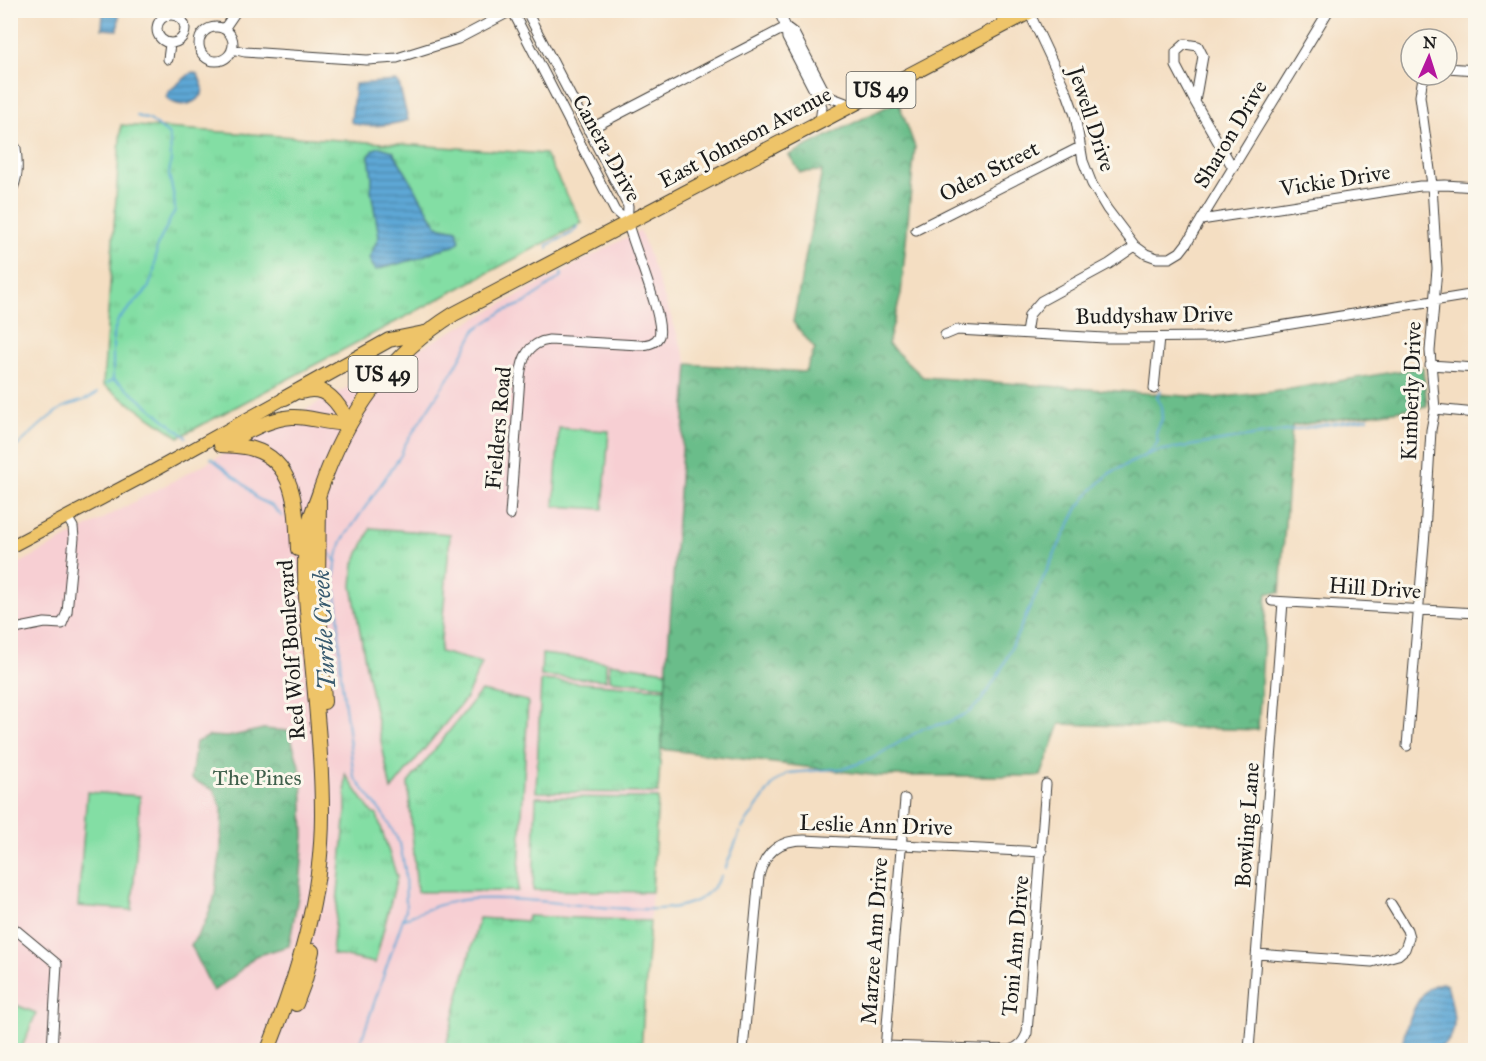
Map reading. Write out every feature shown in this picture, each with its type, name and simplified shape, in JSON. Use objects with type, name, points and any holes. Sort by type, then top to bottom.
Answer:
[{"type":"highway","name":"East Johnson Avenue","points":[[540,268],[1031,11]]},
{"type":"highway","name":"Red Wolf Boulevard","points":[[268,1050],[291,992],[303,950],[314,900],[321,837],[322,813],[317,729],[306,596],[306,536],[310,516],[333,456],[349,423],[383,375],[405,351],[454,314],[540,268]]},
{"type":"highway","points":[[285,398],[389,340],[426,333]]},
{"type":"highway","points":[[285,398],[306,390],[322,391],[332,398],[349,423]]},
{"type":"highway","points":[[221,445],[265,424],[293,417],[334,424],[349,423]]},
{"type":"highway","points":[[221,445],[244,447],[265,454],[283,470],[289,481],[295,507],[300,575],[306,596]]},
{"type":"highway","name":"Red Wolf Boulevard","points":[[278,1050],[305,980],[315,939],[322,905],[329,837],[330,797],[318,586],[319,493]]},
{"type":"main road","points":[[10,547],[147,476],[285,398]]},
{"type":"main road","points":[[147,476],[221,445]]},
{"type":"street","points":[[224,29],[237,10]]},
{"type":"street","name":"Canera Drive","points":[[526,10],[628,206],[627,222]]},
{"type":"street","points":[[778,10],[786,27],[787,38],[822,107],[820,121]]},
{"type":"street","name":"Sharon Drive","points":[[1153,257],[1170,258],[1180,252],[1329,10]]},
{"type":"street","points":[[232,49],[323,58],[367,60],[397,58],[458,39],[512,11]]},
{"type":"street","name":"Canera Drive","points":[[512,11],[615,211],[627,222]]},
{"type":"street","name":"Jewell Drive","points":[[1031,11],[1073,109],[1083,161],[1092,184],[1107,209],[1135,246],[1153,257]]},
{"type":"street","points":[[173,13],[182,21],[184,34],[179,41],[170,44],[162,40],[157,33],[157,24],[163,14],[173,13]]},
{"type":"street","points":[[219,27],[224,29],[231,38],[230,54],[221,60],[210,60],[201,53],[200,38],[208,29],[219,27]]},
{"type":"street","points":[[588,130],[786,27]]},
{"type":"street","points":[[786,27],[794,33],[827,96],[851,105]]},
{"type":"street","points":[[184,34],[200,38]]},
{"type":"street","points":[[168,59],[170,44]]},
{"type":"street","points":[[1195,102],[1203,56],[1200,48],[1189,44],[1181,47],[1175,56],[1179,75],[1233,168]]},
{"type":"street","points":[[1459,69],[1476,70]]},
{"type":"street","name":"Kimberly Drive","points":[[1407,746],[1434,409],[1430,365],[1437,268],[1432,185],[1420,96],[1421,87]]},
{"type":"street","name":"Oden Street","points":[[916,230],[1080,147]]},
{"type":"street","points":[[10,194],[19,172],[16,148]]},
{"type":"street","name":"Vickie Drive","points":[[1201,220],[1432,185],[1476,187]]},
{"type":"street","name":"Fielders Road","points":[[510,515],[521,365],[531,347],[549,340],[639,345],[656,340],[660,334],[653,302],[627,222]]},
{"type":"street","points":[[1026,333],[1029,315],[1041,301],[1109,264],[1135,246]]},
{"type":"street","name":"Buddyshaw Drive","points":[[945,335],[957,330],[1159,338],[1224,336],[1476,294]]},
{"type":"street","points":[[1154,389],[1159,338]]},
{"type":"street","points":[[1430,365],[1476,368]]},
{"type":"street","points":[[1434,409],[1476,413]]},
{"type":"street","points":[[10,630],[45,623],[62,624],[67,612],[74,538],[73,527],[67,517]]},
{"type":"street","name":"Hill Drive","points":[[1272,601],[1476,614]]},
{"type":"street","name":"Bowling Lane","points":[[1249,1050],[1283,602]]},
{"type":"street","name":"Toni Ann Drive","points":[[885,1048],[1009,1050],[1022,1043],[1027,1033],[1046,784]]},
{"type":"street","name":"Marzee Ann Drive","points":[[885,1048],[905,799]]},
{"type":"street","name":"Leslie Ann Drive","points":[[743,1050],[757,886],[762,864],[778,845],[795,840],[1042,852]]},
{"type":"street","points":[[1257,954],[1372,962],[1398,955],[1405,949],[1409,937],[1390,904]]},
{"type":"street","points":[[10,925],[57,964],[52,1050]]},
{"type":"shaded area","points":[[640,230],[688,364],[641,1050],[11,1050],[11,568]]},
{"type":"green space","points":[[898,101],[915,147],[901,294],[888,344],[923,377],[1213,398],[1272,392],[1423,367],[1427,406],[1292,426],[1280,593],[1267,593],[1258,730],[1060,724],[1041,776],[879,776],[661,749],[688,364],[805,372],[815,349],[793,322],[822,171],[800,172],[789,155]]},
{"type":"green space","points":[[121,125],[545,154],[582,223],[179,437],[103,385]]},
{"type":"green space","points":[[559,428],[609,431],[603,509],[554,506]]},
{"type":"green space","points":[[371,528],[450,534],[440,652],[482,663],[466,698],[391,790],[352,586],[354,564]]},
{"type":"green space","points":[[542,654],[606,662],[606,680],[541,676]]},
{"type":"green space","points":[[609,663],[667,671],[666,686],[610,680]]},
{"type":"green space","points":[[541,680],[665,689],[658,793],[536,792]]},
{"type":"green space","points":[[481,691],[528,701],[518,891],[417,892],[408,783]]},
{"type":"green space","name":"The Pines","points":[[263,729],[289,731],[302,776],[304,836],[300,886],[289,946],[255,956],[234,976],[213,991],[191,945],[204,925],[214,899],[221,848],[222,809],[214,790],[191,779],[196,742],[210,736],[228,737]]},
{"type":"green space","points":[[345,774],[372,813],[377,815],[397,877],[375,963],[332,954],[346,811]]},
{"type":"green space","points":[[87,792],[140,796],[132,910],[78,906]]},
{"type":"green space","points":[[536,797],[658,798],[652,892],[533,890]]},
{"type":"green space","points":[[528,916],[650,921],[641,1050],[445,1050],[479,918],[527,921]]},
{"type":"green space","points":[[11,1003],[36,1013],[21,1050],[11,1050]]},
{"type":"water","points":[[103,13],[119,14],[118,30],[102,29]]},
{"type":"water","points":[[192,72],[198,74],[203,87],[202,95],[194,102],[184,105],[170,101],[166,97],[168,92]]},
{"type":"water","points":[[396,81],[399,84],[408,120],[371,126],[351,122],[355,84]]},
{"type":"water","points":[[380,147],[393,151],[437,226],[457,230],[460,241],[454,246],[375,270],[369,259],[379,236],[371,191],[369,156],[374,149]]},
{"type":"water","points":[[1442,983],[1447,985],[1454,1013],[1453,1032],[1449,1040],[1442,1046],[1431,1050],[1402,1050],[1414,1008],[1429,988]]},
{"type":"waterway","points":[[137,116],[150,120],[168,134],[171,158],[169,175],[175,210],[157,246],[154,272],[148,289],[118,320],[113,335],[113,380],[186,437]]},
{"type":"waterway","name":"Turtle Creek","points":[[548,248],[548,245],[572,233],[578,226]]},
{"type":"waterway","name":"Turtle Creek","points":[[358,1050],[406,910],[405,870],[400,844],[385,817],[354,777],[341,675],[338,609],[334,581],[337,556],[342,541],[401,455],[404,446],[456,366],[476,329],[502,312],[525,303],[562,276],[561,272]]},
{"type":"waterway","points":[[106,384],[113,380]]},
{"type":"waterway","points":[[742,828],[774,783],[788,773],[846,768],[871,759],[924,728],[946,723],[968,713],[981,701],[1001,670],[1078,508],[1091,491],[1110,473],[1146,455],[1158,442],[1156,433],[1162,419],[1161,406],[1157,397],[1161,390]]},
{"type":"waterway","points":[[10,452],[62,408],[97,393]]},
{"type":"waterway","points":[[1146,455],[1157,451],[1368,418]]},
{"type":"waterway","points":[[211,458],[247,487],[256,498],[272,506],[282,516]]},
{"type":"waterway","name":"Turtle Creek","points":[[331,554],[336,562]]},
{"type":"waterway","points":[[725,869],[740,832]]},
{"type":"waterway","points":[[404,919],[446,903],[473,899],[526,900],[633,909],[672,908],[701,898],[721,876]]}]
